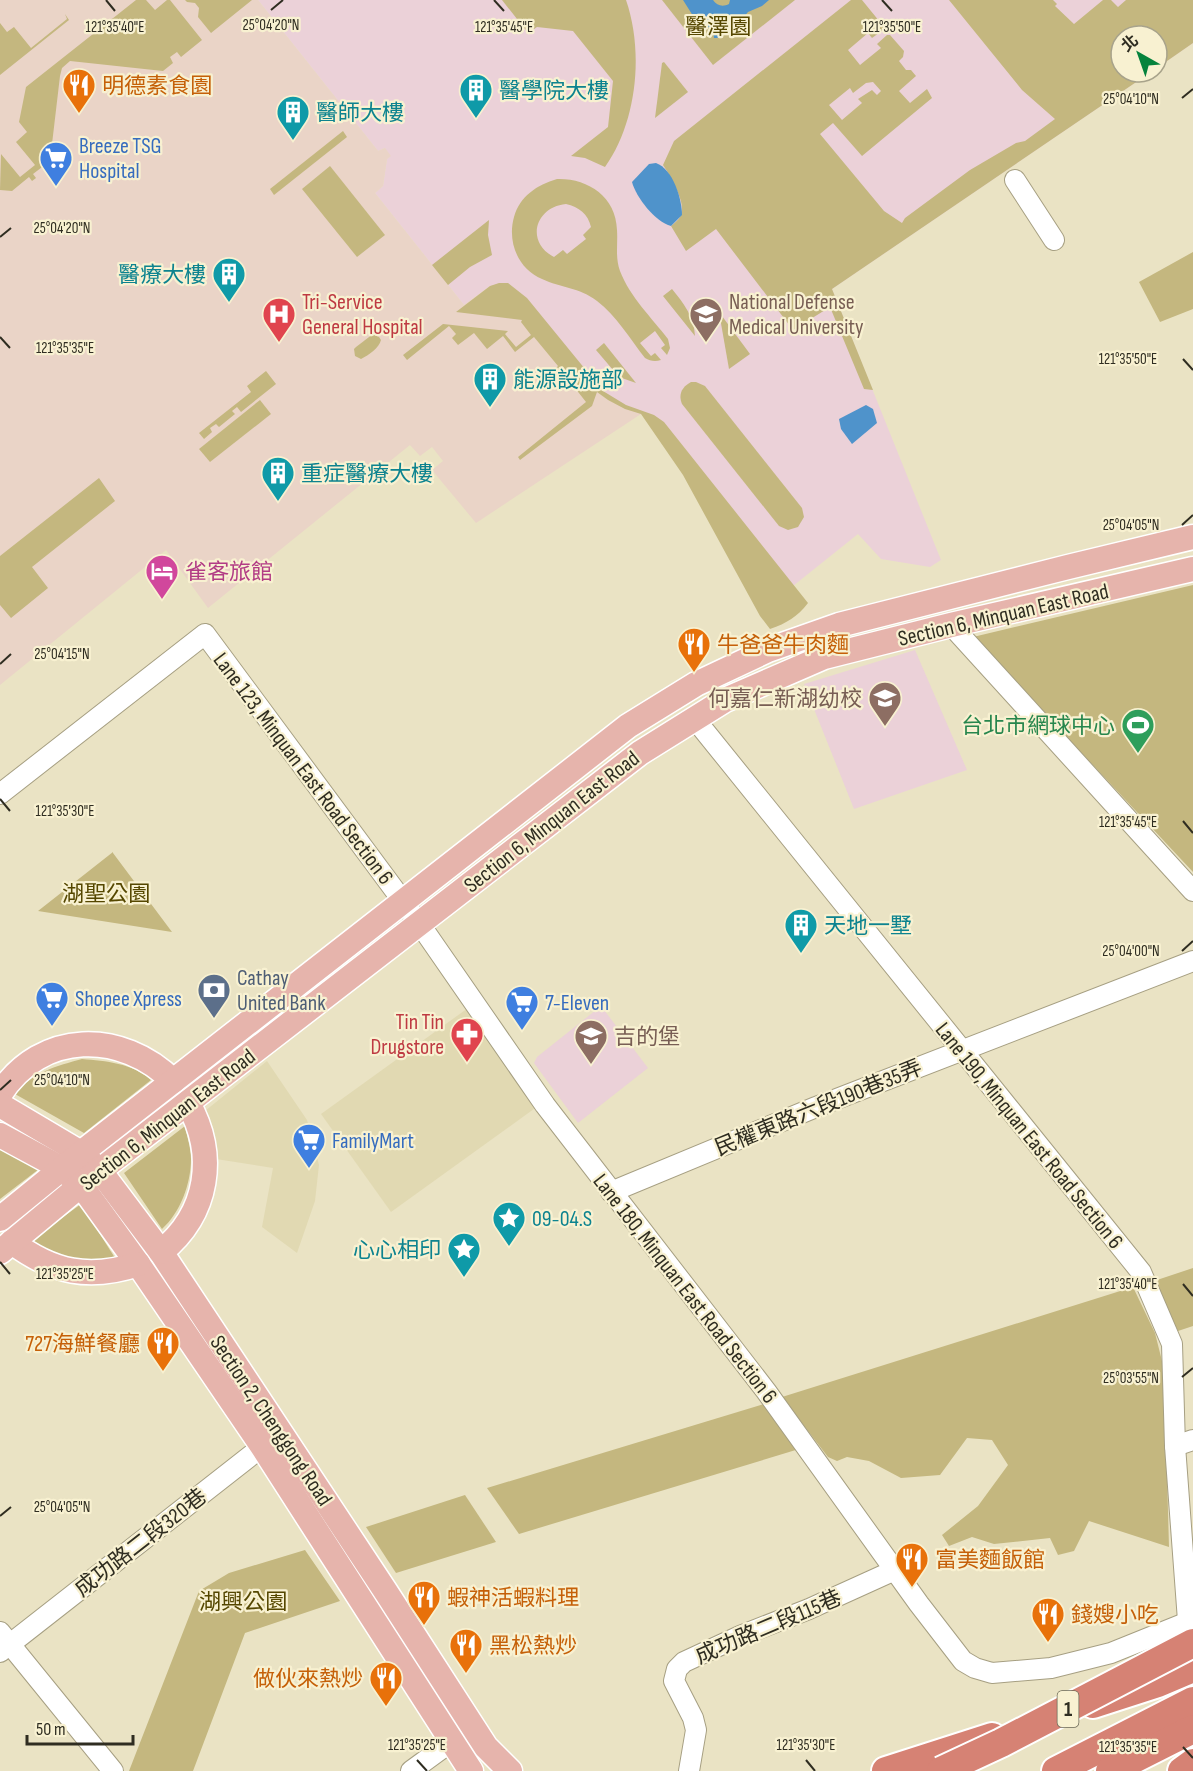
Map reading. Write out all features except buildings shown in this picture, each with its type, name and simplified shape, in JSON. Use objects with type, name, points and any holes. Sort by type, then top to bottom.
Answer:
[{"type":"highway","points":[[886,1771],[1158,1683],[1192,1642]]},
{"type":"highway","name":"1","points":[[941,1771],[1001,1743],[1192,1642]]},
{"type":"highway","name":"1","points":[[1056,1771],[1193,1701]]},
{"type":"highway","points":[[1110,1771],[1193,1729]]},
{"type":"highway","points":[[1182,1771],[1193,1763]]},
{"type":"main road","name":"Section 6, Minquan East Road","points":[[0,1219],[61,1168],[628,726],[696,684],[768,650],[839,625],[1193,537]]},
{"type":"main road","name":"Section 6, Minquan East Road","points":[[6,1247],[91,1178],[640,753],[725,700],[824,657],[1193,569]]},
{"type":"main road","points":[[0,1095],[15,1076],[41,1057],[71,1046],[87,1044],[119,1047],[135,1053],[162,1070],[174,1081]]},
{"type":"main road","points":[[161,1252],[188,1223],[200,1198],[203,1185],[206,1156],[204,1142],[195,1115],[188,1103]]},
{"type":"main road","name":"Section 2, Chenggong Road","points":[[0,1105],[81,1153],[91,1178],[138,1264],[271,1439],[486,1747],[510,1771]]},
{"type":"main road","name":"Section 2, Chenggong Road","points":[[0,1135],[61,1168],[91,1178],[161,1252],[471,1771]]},
{"type":"main road","points":[[6,1247],[44,1263],[82,1273],[101,1273],[138,1264]]},
{"type":"street","points":[[1015,180],[1054,240]]},
{"type":"street","points":[[951,625],[1193,891]]},
{"type":"street","name":"Lane 123, Minquan East Road Section 6","points":[[0,794],[205,634],[403,902]]},
{"type":"street","name":"Lane 190, Minquan East Road Section 6","points":[[694,718],[1141,1272],[1172,1344],[1184,1443],[1192,1642]]},
{"type":"street","name":"Lane 180, Minquan East Road Section 6","points":[[403,902],[545,1105],[611,1192],[691,1291],[963,1661],[975,1668],[992,1673],[1008,1672],[1070,1664],[1111,1653],[1192,1642]]},
{"type":"street","name":"民權東路六段190巷35弄","points":[[611,1192],[816,1107],[1193,961]]},
{"type":"street","name":"成功路二段320巷","points":[[3,1643],[271,1439]]},
{"type":"street","name":"成功路二段115巷","points":[[689,1771],[696,1730],[693,1718],[674,1681],[677,1669],[684,1662],[895,1570]]},
{"type":"street","points":[[3,1643],[114,1771]]},
{"type":"street","points":[[411,1771],[451,1740],[473,1727]]},
{"type":"shaded area","name":"Tri-Service General Hospital","points":[[0,0],[258,0],[378,151],[385,148],[391,156],[387,159],[383,186],[375,193],[464,305],[490,286],[508,283],[594,389],[608,400],[641,414],[476,523],[432,470],[443,461],[432,447],[420,456],[410,445],[208,608],[166,550],[0,685]]},
{"type":"shaded area","name":"National Defense Medical University","points":[[258,0],[1193,0],[1193,43],[1169,60],[1169,24],[1109,24],[1109,84],[1133,84],[832,289],[941,560],[930,567],[881,559],[858,534],[793,586],[688,478],[650,418],[608,400],[594,389],[517,292],[490,286],[464,305],[375,193],[383,186],[387,159],[390,156],[385,148],[378,151]]},
{"type":"shaded area","name":"何嘉仁新湖幼校","points":[[915,650],[967,770],[854,809],[804,684]]},
{"type":"shaded area","name":"吉的堡","points":[[601,1006],[648,1068],[578,1123],[534,1063],[537,1057]]},
{"type":"shaded area","points":[[468,1008],[538,1106],[391,1212],[321,1114]]},
{"type":"shaded area","points":[[267,1061],[307,1120],[319,1165],[315,1201],[297,1253],[262,1227],[273,1168],[216,1159],[205,1111]]},
{"type":"green space","points":[[136,0],[146,0],[155,10],[170,0],[202,40],[181,57],[177,52],[170,57],[173,63],[163,71],[70,61],[62,68],[60,76],[50,161],[33,174],[36,178],[32,181],[29,177],[12,191],[0,190],[1,154],[20,177],[35,165],[16,142],[27,132],[19,122],[26,87]]},
{"type":"green space","points":[[185,0],[252,0],[211,33],[198,17],[199,8],[195,3]]},
{"type":"green space","points":[[502,0],[626,0],[635,42],[634,86],[624,129],[605,167],[585,158],[571,156],[608,127],[613,81],[573,31],[537,27],[528,33]]},
{"type":"green space","name":"醫澤園","points":[[662,0],[795,0],[713,65]]},
{"type":"green space","points":[[851,0],[862,0],[884,27],[872,38],[868,33],[848,50],[860,65],[881,48],[877,44],[890,35],[904,51],[899,61],[906,70],[911,70],[916,76],[899,91],[910,103],[927,89],[932,98],[862,156],[833,123],[820,134],[884,211],[902,223],[905,218],[970,170],[1016,143],[1025,141],[1055,119],[1022,90],[949,0],[1053,0],[1057,4],[1055,6],[1074,24],[1103,0],[1111,0],[1118,7],[1126,0],[1193,0],[1193,43],[1169,60],[1169,24],[1109,24],[1109,84],[1133,84],[832,289],[873,390],[864,389],[830,307],[793,330],[716,229],[686,251],[671,226],[681,215],[682,205],[676,187],[663,165],[674,141]],"holes":[[[873,82],[881,91],[877,95],[872,90],[858,99],[862,103],[842,120],[829,105],[850,88],[853,93],[866,83]]]},
{"type":"green space","points":[[65,14],[69,20],[0,75],[0,23],[7,32],[14,27],[31,48],[67,19]]},
{"type":"green space","points":[[664,62],[688,92],[655,118],[662,63]]},
{"type":"green space","points":[[343,131],[347,137],[274,195],[270,189]]},
{"type":"green space","points":[[330,166],[385,235],[357,257],[302,189]]},
{"type":"green space","points":[[568,180],[589,186],[598,191],[611,208],[617,230],[618,266],[624,281],[668,339],[670,348],[667,355],[661,348],[665,345],[655,331],[640,343],[651,356],[655,353],[661,360],[653,361],[645,358],[617,320],[597,301],[577,290],[542,279],[527,269],[516,254],[512,226],[520,203],[530,192],[550,181]],"holes":[[[566,204],[585,215],[591,227],[583,235],[586,239],[567,254],[563,250],[554,257],[539,243],[538,226],[547,211]]]},
{"type":"green space","points":[[489,220],[488,235],[492,255],[470,267],[448,285],[432,265]]},
{"type":"green space","points":[[1193,252],[1193,309],[1160,322],[1139,282]]},
{"type":"green space","points":[[508,283],[527,298],[603,391],[626,405],[654,415],[664,422],[808,603],[796,616],[770,629],[760,616],[683,475],[641,414],[625,409],[597,392],[592,406],[520,460],[518,457],[586,402],[560,369],[557,371],[555,369],[558,366],[534,337],[515,352],[503,336],[487,349],[474,333],[458,345],[452,338],[456,334],[449,326],[407,360],[403,355],[443,324],[508,331],[505,334],[516,347],[531,335],[521,322],[522,320],[456,312],[490,286]]},
{"type":"green space","points":[[672,289],[690,316],[695,336],[663,296]]},
{"type":"green space","points":[[719,312],[750,354],[729,369]]},
{"type":"green space","points":[[373,334],[381,340],[378,346],[361,359],[355,356],[354,349]]},
{"type":"green space","points":[[604,343],[636,383],[619,377],[596,350]]},
{"type":"green space","points":[[266,371],[276,384],[241,412],[237,407],[232,411],[235,414],[219,427],[216,424],[210,428],[212,432],[204,439],[199,433],[251,392],[247,386]]},
{"type":"green space","points":[[691,382],[705,386],[802,508],[804,517],[798,527],[788,530],[779,526],[682,404],[680,397],[682,391]]},
{"type":"green space","points":[[260,400],[271,414],[210,462],[199,449]]},
{"type":"green space","points":[[99,478],[115,501],[32,567],[48,588],[11,618],[0,605],[0,556]]},
{"type":"green space","name":"台北市網球中心","points":[[1193,585],[1193,872],[973,637]]},
{"type":"green space","name":"湖聖公園","points":[[113,853],[172,932],[38,911]]},
{"type":"green space","points":[[82,1059],[127,1066],[151,1080],[84,1133],[15,1094],[37,1075],[54,1067]]},
{"type":"green space","points":[[185,1126],[191,1155],[187,1188],[174,1215],[162,1229],[124,1173]]},
{"type":"green space","points":[[0,1149],[39,1169],[0,1199]]},
{"type":"green space","points":[[81,1204],[115,1258],[71,1258],[52,1253],[30,1241]]},
{"type":"green space","points":[[1193,1268],[1193,1326],[1178,1331],[1154,1281]]},
{"type":"green space","points":[[1133,1287],[1155,1333],[1164,1369],[1169,1547],[1089,1521],[1074,1551],[1058,1555],[1050,1538],[994,1544],[972,1537],[949,1546],[942,1535],[978,1506],[1008,1465],[992,1440],[967,1438],[940,1475],[901,1478],[869,1461],[847,1457],[837,1461],[828,1457],[782,1397]]},
{"type":"green space","points":[[767,1403],[799,1449],[519,1534],[487,1488]]},
{"type":"green space","points":[[465,1495],[496,1542],[396,1573],[366,1527]]},
{"type":"green space","name":"湖興公園","points":[[305,1550],[340,1601],[245,1633],[193,1771],[129,1771],[199,1591],[229,1573]]},
{"type":"water","points":[[683,0],[713,0],[722,6],[729,4],[730,0],[769,0],[748,12],[733,30],[726,32],[720,38],[714,38],[713,30],[695,19]]},
{"type":"water","points":[[656,163],[662,166],[672,178],[680,201],[682,215],[671,226],[659,220],[647,208],[632,182],[649,164]]},
{"type":"water","points":[[866,405],[873,409],[877,423],[852,444],[841,429],[839,419]]},
{"type":"place","name":"明德素食園","points":[[79,114]]},
{"type":"place","name":"醫學院大樓","points":[[476,119]]},
{"type":"place","name":"醫師大樓","points":[[293,141]]},
{"type":"place","name":"Breeze TSG Hospital","points":[[56,187]]},
{"type":"place","name":"醫療大樓","points":[[229,303]]},
{"type":"place","name":"Tri-Service General Hospital","points":[[279,343]]},
{"type":"place","name":"National Defense Medical University","points":[[706,343]]},
{"type":"place","name":"能源設施部","points":[[490,408]]},
{"type":"place","name":"重症醫療大樓","points":[[278,502]]},
{"type":"place","name":"雀客旅館","points":[[162,600]]},
{"type":"place","name":"牛爸爸牛肉麵","points":[[694,673]]},
{"type":"place","name":"何嘉仁新湖幼校","points":[[885,727]]},
{"type":"place","name":"台北市網球中心","points":[[1138,754]]},
{"type":"place","name":"天地一墅","points":[[801,954]]},
{"type":"place","name":"Cathay United Bank","points":[[214,1019]]},
{"type":"place","name":"Shopee Xpress","points":[[52,1027]]},
{"type":"place","name":"7-Eleven","points":[[522,1031]]},
{"type":"place","name":"Tin Tin Drugstore","points":[[467,1063]]},
{"type":"place","name":"吉的堡","points":[[591,1065]]},
{"type":"place","name":"FamilyMart","points":[[309,1169]]},
{"type":"place","name":"09-04.S","points":[[509,1247]]},
{"type":"place","name":"心心相印","points":[[464,1278]]},
{"type":"place","name":"727海鮮餐廳","points":[[163,1372]]},
{"type":"place","name":"富美麵飯館","points":[[912,1588]]},
{"type":"place","name":"蝦神活蝦料理","points":[[424,1626]]},
{"type":"place","name":"錢嫂小吃","points":[[1048,1643]]},
{"type":"place","name":"黑松熱炒","points":[[466,1674]]},
{"type":"place","name":"做伙來熱炒","points":[[386,1707]]}]
